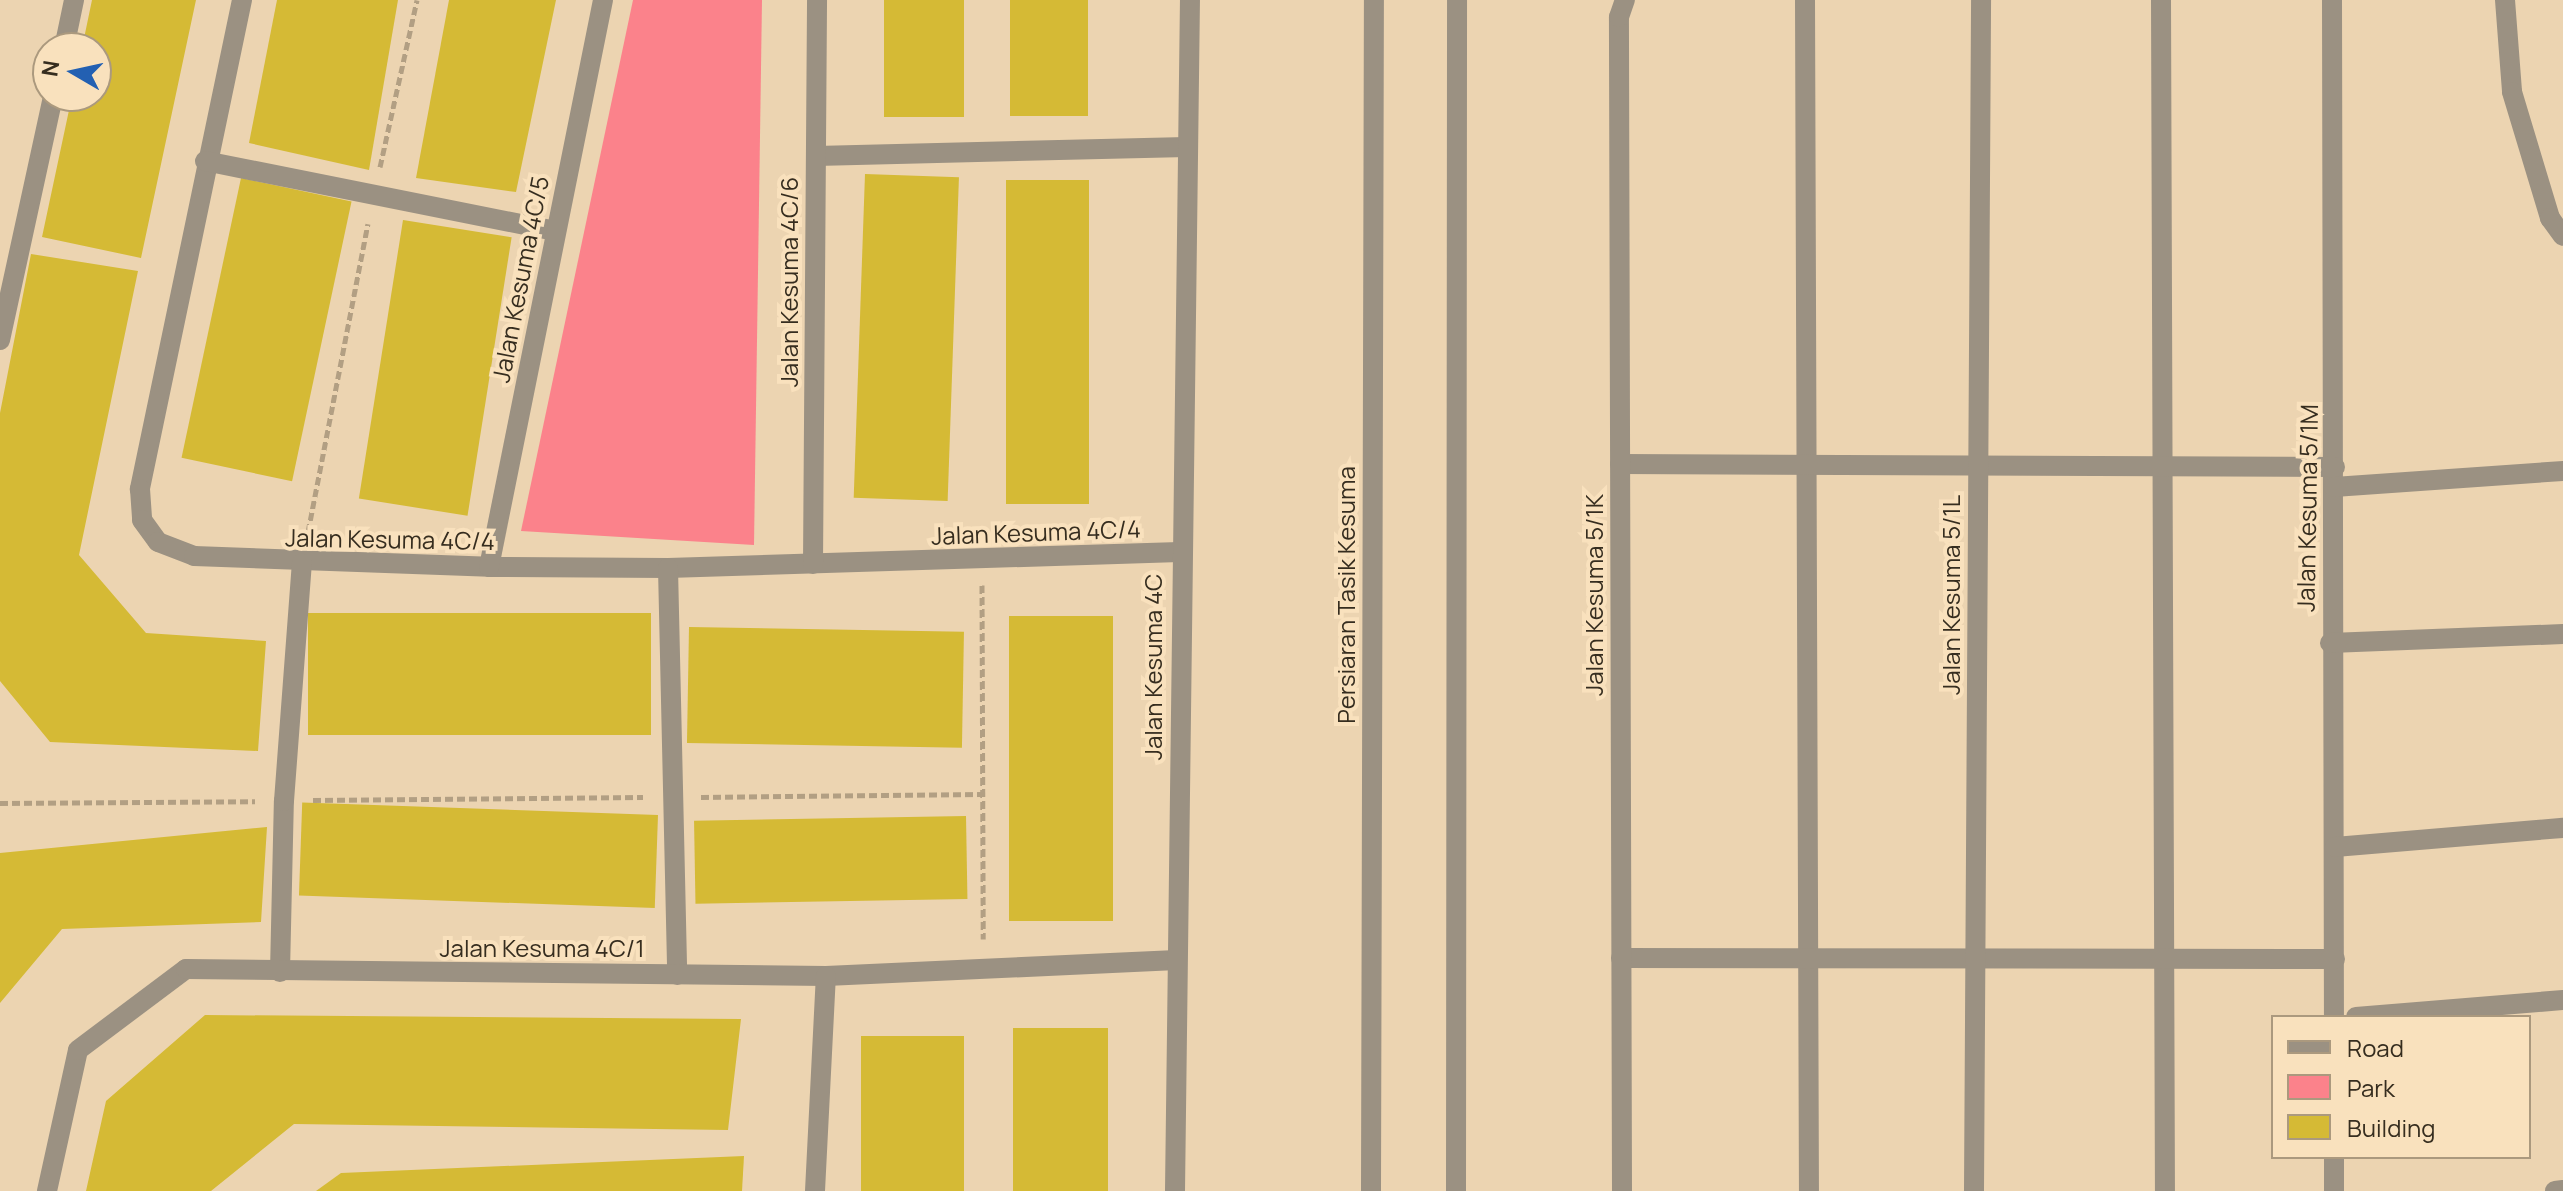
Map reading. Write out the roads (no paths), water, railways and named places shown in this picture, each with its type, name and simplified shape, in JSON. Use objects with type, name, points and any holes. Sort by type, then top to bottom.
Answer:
[{"type":"street","points":[[67,32],[74,0]]},
{"type":"street","name":"Jalan Kesuma 4C/4","points":[[242,0],[205,161],[140,489],[142,520],[158,542],[194,556],[302,564],[489,567],[668,568],[1180,552]]},
{"type":"street","name":"Jalan Kesuma 4C/5","points":[[489,567],[603,0]]},
{"type":"street","name":"Jalan Kesuma 4C/6","points":[[813,564],[817,0]]},
{"type":"street","name":"Jalan Kesuma 4C","points":[[1175,1191],[1180,552],[1190,0]]},
{"type":"street","name":"Persiaran Tasik Kesuma","points":[[1371,1191],[1374,0]]},
{"type":"street","points":[[1456,1191],[1457,0]]},
{"type":"street","name":"Jalan Kesuma 5/1K","points":[[1622,1191],[1619,17],[1625,0]]},
{"type":"street","points":[[1805,0],[1809,1191]]},
{"type":"street","name":"Jalan Kesuma 5/1L","points":[[1974,1191],[1981,0]]},
{"type":"street","points":[[2161,0],[2166,467],[2165,1191]]},
{"type":"street","name":"Jalan Kesuma 5/1M","points":[[2332,0],[2335,477],[2330,643],[2335,847],[2334,1015]]},
{"type":"street","points":[[2505,0],[2512,92],[2550,218],[2563,236]]},
{"type":"street","points":[[0,340],[50,112]]},
{"type":"street","points":[[816,156],[1187,147]]},
{"type":"street","points":[[205,161],[556,231]]},
{"type":"street","points":[[1620,464],[2166,467],[2335,477],[2563,471]]},
{"type":"street","points":[[280,972],[284,801],[302,564]]},
{"type":"street","points":[[668,568],[677,975]]},
{"type":"street","points":[[2330,643],[2563,634]]},
{"type":"street","points":[[2335,847],[2563,828]]},
{"type":"street","points":[[1621,958],[2335,959]]},
{"type":"street","name":"Jalan Kesuma 4C/1","points":[[47,1191],[78,1050],[186,969],[826,976],[1177,960]]},
{"type":"street","points":[[815,1191],[826,976]]},
{"type":"street","points":[[2380,1015],[2563,1000]]},
{"type":"street","points":[[2334,1159],[2334,1191]]},
{"type":"street","points":[[2555,1191],[2563,1190]]}]
